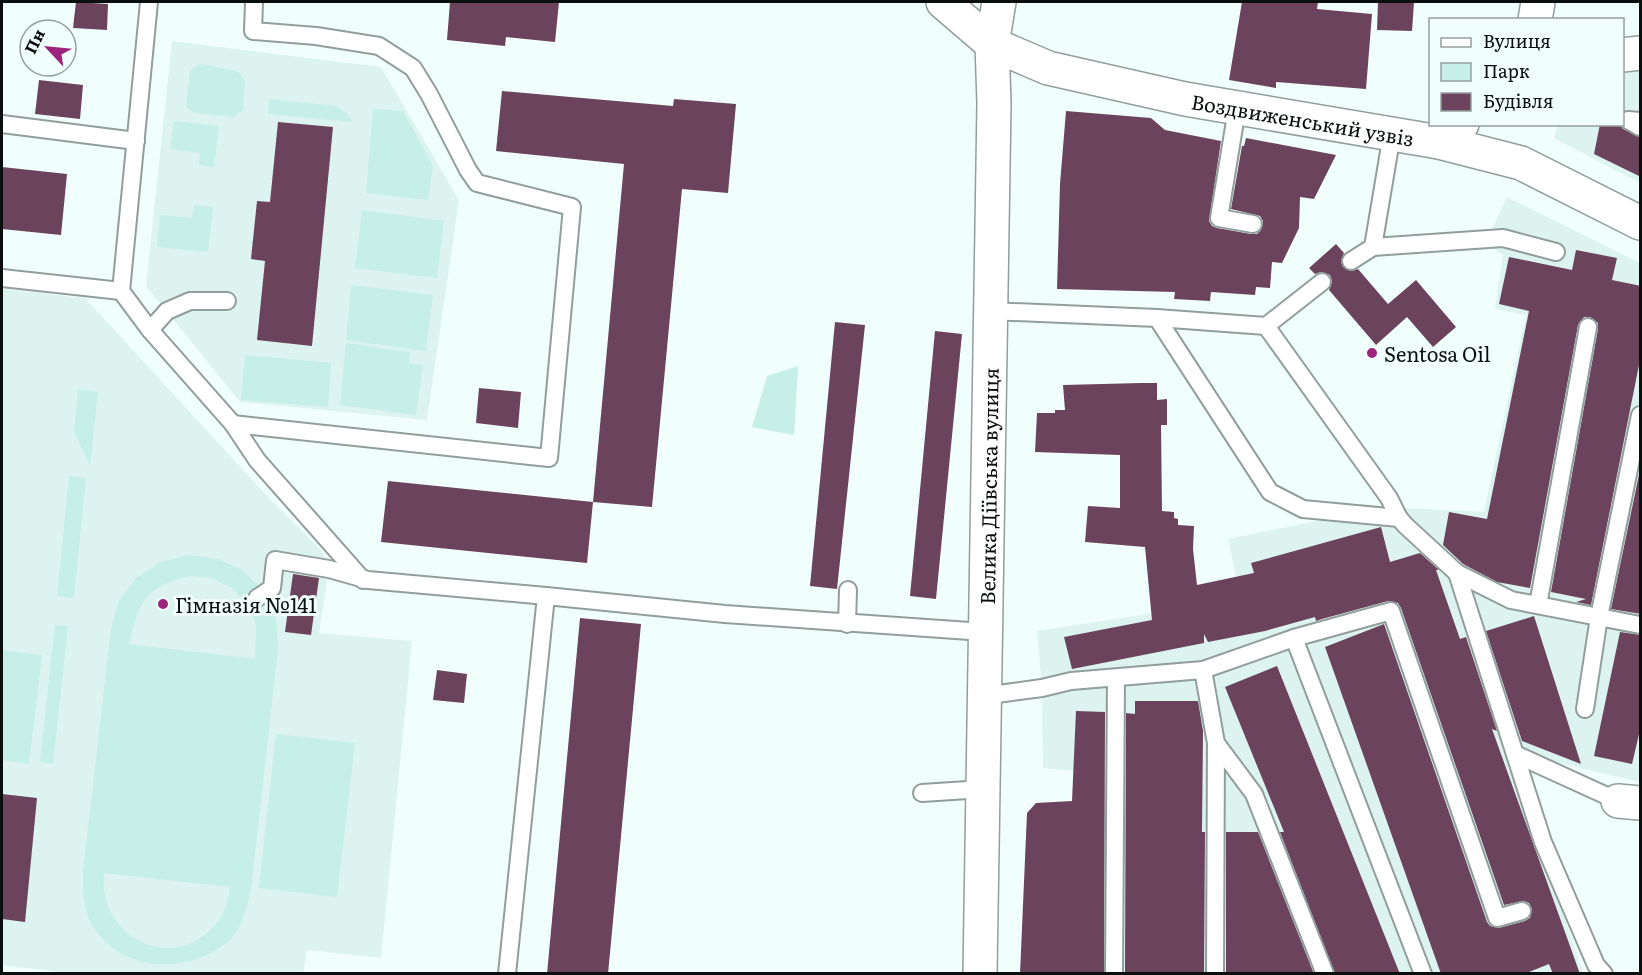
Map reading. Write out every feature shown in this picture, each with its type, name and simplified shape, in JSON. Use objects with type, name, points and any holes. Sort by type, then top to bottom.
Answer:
[{"type":"street","name":"Воздвиженський узвіз","points":[[943,2],[992,44],[1048,68],[1237,109],[1392,134],[1450,133],[1521,164],[1641,223]]},
{"type":"street","name":"Велика Діївська вулиця","points":[[980,974],[994,103],[992,44],[999,2]]},
{"type":"street","points":[[1534,18],[1538,2]]},
{"type":"street","points":[[1624,55],[1641,54]]},
{"type":"lane","points":[[149,2],[121,291],[150,330],[232,424],[257,460],[363,580]]},
{"type":"lane","points":[[232,424],[549,458],[572,207],[477,183],[414,68],[379,46],[316,36],[253,31],[254,2]]},
{"type":"lane","points":[[1237,109],[1219,218],[1253,224]]},
{"type":"lane","points":[[1641,121],[1628,120],[1641,127]]},
{"type":"lane","points":[[2,124],[136,141]]},
{"type":"lane","points":[[1373,246],[1392,134]]},
{"type":"lane","points":[[1351,261],[1373,246],[1503,238],[1557,252]]},
{"type":"lane","points":[[2,278],[121,291]]},
{"type":"lane","points":[[990,311],[1157,318],[1266,326],[1322,282]]},
{"type":"lane","points":[[150,330],[167,311],[190,301],[227,301]]},
{"type":"lane","points":[[1157,318],[1270,492],[1303,509],[1399,518]]},
{"type":"lane","points":[[1266,326],[1389,498],[1399,518],[1457,573],[1511,600],[1641,625]]},
{"type":"lane","points":[[1538,605],[1588,327]]},
{"type":"lane","points":[[1585,710],[1599,617],[1641,415]]},
{"type":"lane","points":[[257,598],[272,588],[275,560],[329,569],[363,580],[846,624],[984,633]]},
{"type":"lane","points":[[1457,573],[1543,842],[1596,965],[1604,974]]},
{"type":"lane","points":[[846,624],[848,590]]},
{"type":"lane","points":[[507,974],[546,596]]},
{"type":"lane","points":[[983,696],[1042,688],[1071,681],[1203,670],[1294,638],[1391,610],[1497,918],[1522,911]]},
{"type":"lane","points":[[1294,638],[1423,974]]},
{"type":"lane","points":[[1203,670],[1216,743],[1215,974]]},
{"type":"lane","points":[[1114,974],[1116,678]]},
{"type":"lane","points":[[1216,743],[1254,794],[1325,974]]},
{"type":"lane","points":[[1515,754],[1629,802]]},
{"type":"lane","points":[[922,794],[982,789]]},
{"type":"shaded area","points":[[172,41],[381,67],[459,200],[427,420],[240,402],[146,286]]},
{"type":"shaded area","points":[[1640,60],[1640,183],[1554,138],[1558,126],[1624,126],[1624,61]]},
{"type":"shaded area","points":[[1507,197],[1640,263],[1640,782],[1508,751],[1583,973],[1066,973],[1074,771],[1043,768],[1042,688],[1037,631],[1238,600],[1228,539],[1386,507],[1484,512],[1526,315],[1495,309],[1503,255],[1485,244]]},
{"type":"shaded area","name":"Гімназія №141","points":[[2,289],[85,298],[268,497],[322,551],[329,569],[319,633],[412,641],[381,958],[307,950],[303,974],[75,974],[2,965]]},
{"type":"green space","points":[[200,64],[237,71],[245,80],[243,110],[233,117],[194,113],[186,106],[190,71]]},
{"type":"green space","points":[[269,99],[336,106],[348,114],[353,122],[268,114]]},
{"type":"green space","points":[[373,109],[403,111],[433,166],[428,200],[366,193]]},
{"type":"green space","points":[[174,121],[219,126],[214,167],[199,165],[200,153],[170,149]]},
{"type":"green space","points":[[194,205],[213,207],[208,252],[157,247],[160,215],[192,218]]},
{"type":"green space","points":[[362,210],[444,221],[437,278],[355,268]]},
{"type":"green space","points":[[351,285],[433,295],[426,351],[346,340]]},
{"type":"green space","points":[[346,343],[410,352],[409,363],[423,365],[416,415],[340,405]]},
{"type":"green space","points":[[245,355],[331,363],[328,407],[241,400]]},
{"type":"green space","points":[[798,366],[794,435],[752,427],[767,376]]},
{"type":"green space","points":[[78,389],[98,392],[90,466],[74,431]]},
{"type":"green space","points":[[69,476],[86,478],[74,598],[57,596]]},
{"type":"green space","points":[[189,555],[218,559],[244,571],[264,592],[276,619],[278,648],[251,889],[244,916],[230,940],[214,951],[177,964],[138,961],[121,953],[105,941],[89,919],[83,892],[83,871],[111,629],[119,601],[136,578],[161,562]],"holes":[[[190,576],[212,578],[232,588],[247,604],[256,624],[255,659],[129,644],[141,606],[146,598],[163,585]],[[104,873],[230,887],[230,888],[221,917],[198,940],[179,947],[159,947],[141,942],[125,931],[112,915],[105,896]]]},
{"type":"green space","points":[[55,625],[68,626],[53,764],[40,762]]},
{"type":"green space","points":[[2,650],[42,655],[29,764],[2,760]]},
{"type":"green space","points":[[276,734],[355,743],[337,897],[259,888]]},
{"type":"building","points":[[76,2],[108,4],[107,30],[78,28],[78,18],[74,18]]},
{"type":"building","points":[[450,2],[559,2],[555,42],[506,37],[505,46],[447,40]]},
{"type":"building","points":[[1242,2],[1318,2],[1317,9],[1372,14],[1366,89],[1276,82],[1276,88],[1229,80]]},
{"type":"building","points":[[1378,2],[1414,2],[1412,31],[1377,30]]},
{"type":"building","points":[[39,80],[83,85],[80,119],[35,114]]},
{"type":"building","points":[[502,91],[673,106],[674,99],[736,104],[728,193],[682,189],[652,507],[593,502],[624,164],[496,151]]},
{"type":"building","points":[[1066,111],[1151,118],[1165,130],[1221,141],[1209,221],[1217,228],[1251,234],[1257,234],[1261,230],[1263,221],[1260,216],[1231,209],[1242,146],[1246,138],[1336,155],[1314,199],[1300,197],[1299,228],[1282,263],[1272,262],[1270,288],[1256,287],[1255,295],[1211,292],[1210,301],[1174,299],[1175,292],[1057,289],[1060,184]]},
{"type":"building","points":[[278,122],[333,127],[312,346],[257,340],[265,261],[251,259],[257,201],[270,202]]},
{"type":"building","points":[[1600,126],[1621,126],[1641,137],[1641,177],[1594,154]]},
{"type":"building","points":[[2,167],[67,174],[61,235],[2,229]]},
{"type":"building","points":[[1336,244],[1344,253],[1341,261],[1343,267],[1351,271],[1358,269],[1388,304],[1416,280],[1456,327],[1433,347],[1407,317],[1376,345],[1329,290],[1332,281],[1330,275],[1321,272],[1315,274],[1309,268]]},
{"type":"building","points":[[1576,250],[1617,258],[1612,280],[1641,286],[1641,355],[1591,605],[1576,602],[1586,599],[1551,592],[1598,329],[1598,323],[1590,317],[1584,317],[1578,325],[1530,588],[1497,582],[1463,564],[1443,545],[1449,512],[1487,519],[1529,311],[1499,304],[1509,257],[1572,270]]},
{"type":"building","points":[[835,322],[865,325],[837,589],[810,586]]},
{"type":"building","points":[[935,331],[962,334],[936,599],[910,596]]},
{"type":"building","points":[[1157,383],[1157,400],[1167,399],[1167,425],[1161,425],[1162,511],[1174,512],[1178,525],[1194,526],[1193,549],[1197,585],[1254,573],[1251,563],[1381,527],[1390,562],[1420,553],[1439,570],[1436,570],[1460,639],[1466,637],[1497,731],[1492,729],[1580,974],[1553,974],[1549,964],[1524,974],[1441,974],[1325,647],[1384,624],[1487,922],[1490,926],[1499,928],[1525,921],[1530,918],[1532,909],[1529,903],[1524,901],[1504,905],[1398,603],[1388,601],[1316,621],[1315,617],[1265,631],[1208,642],[1204,634],[1204,643],[1072,669],[1064,637],[1152,620],[1145,547],[1085,542],[1088,506],[1120,508],[1120,455],[1035,452],[1037,413],[1055,413],[1055,410],[1065,410],[1063,385]]},
{"type":"building","points":[[479,388],[521,392],[518,428],[476,423]]},
{"type":"building","points":[[1641,465],[1641,614],[1611,609]]},
{"type":"building","points":[[388,481],[593,502],[587,563],[381,542]]},
{"type":"building","points":[[293,574],[319,578],[311,635],[285,632]]},
{"type":"building","points":[[1534,616],[1581,764],[1522,741],[1486,631]]},
{"type":"building","points":[[580,618],[641,624],[608,974],[547,974]]},
{"type":"building","points":[[1620,632],[1641,635],[1641,726],[1632,764],[1594,756]]},
{"type":"building","points":[[1277,666],[1400,974],[1335,974],[1280,832],[1284,832],[1225,687]]},
{"type":"building","points":[[437,670],[467,674],[464,703],[433,700]]},
{"type":"building","points":[[1135,701],[1198,701],[1203,731],[1204,974],[1125,974],[1126,713],[1135,714]]},
{"type":"building","points":[[1076,711],[1105,712],[1104,974],[1020,974],[1027,813],[1036,803],[1072,801]]},
{"type":"building","points":[[2,794],[37,798],[25,922],[2,919]]},
{"type":"building","points":[[1226,832],[1258,832],[1314,974],[1226,974]]},
{"type":"place","name":"Sentosa Oil","points":[[1372,353]]},
{"type":"place","name":"Гімназія №141","points":[[163,604]]}]
